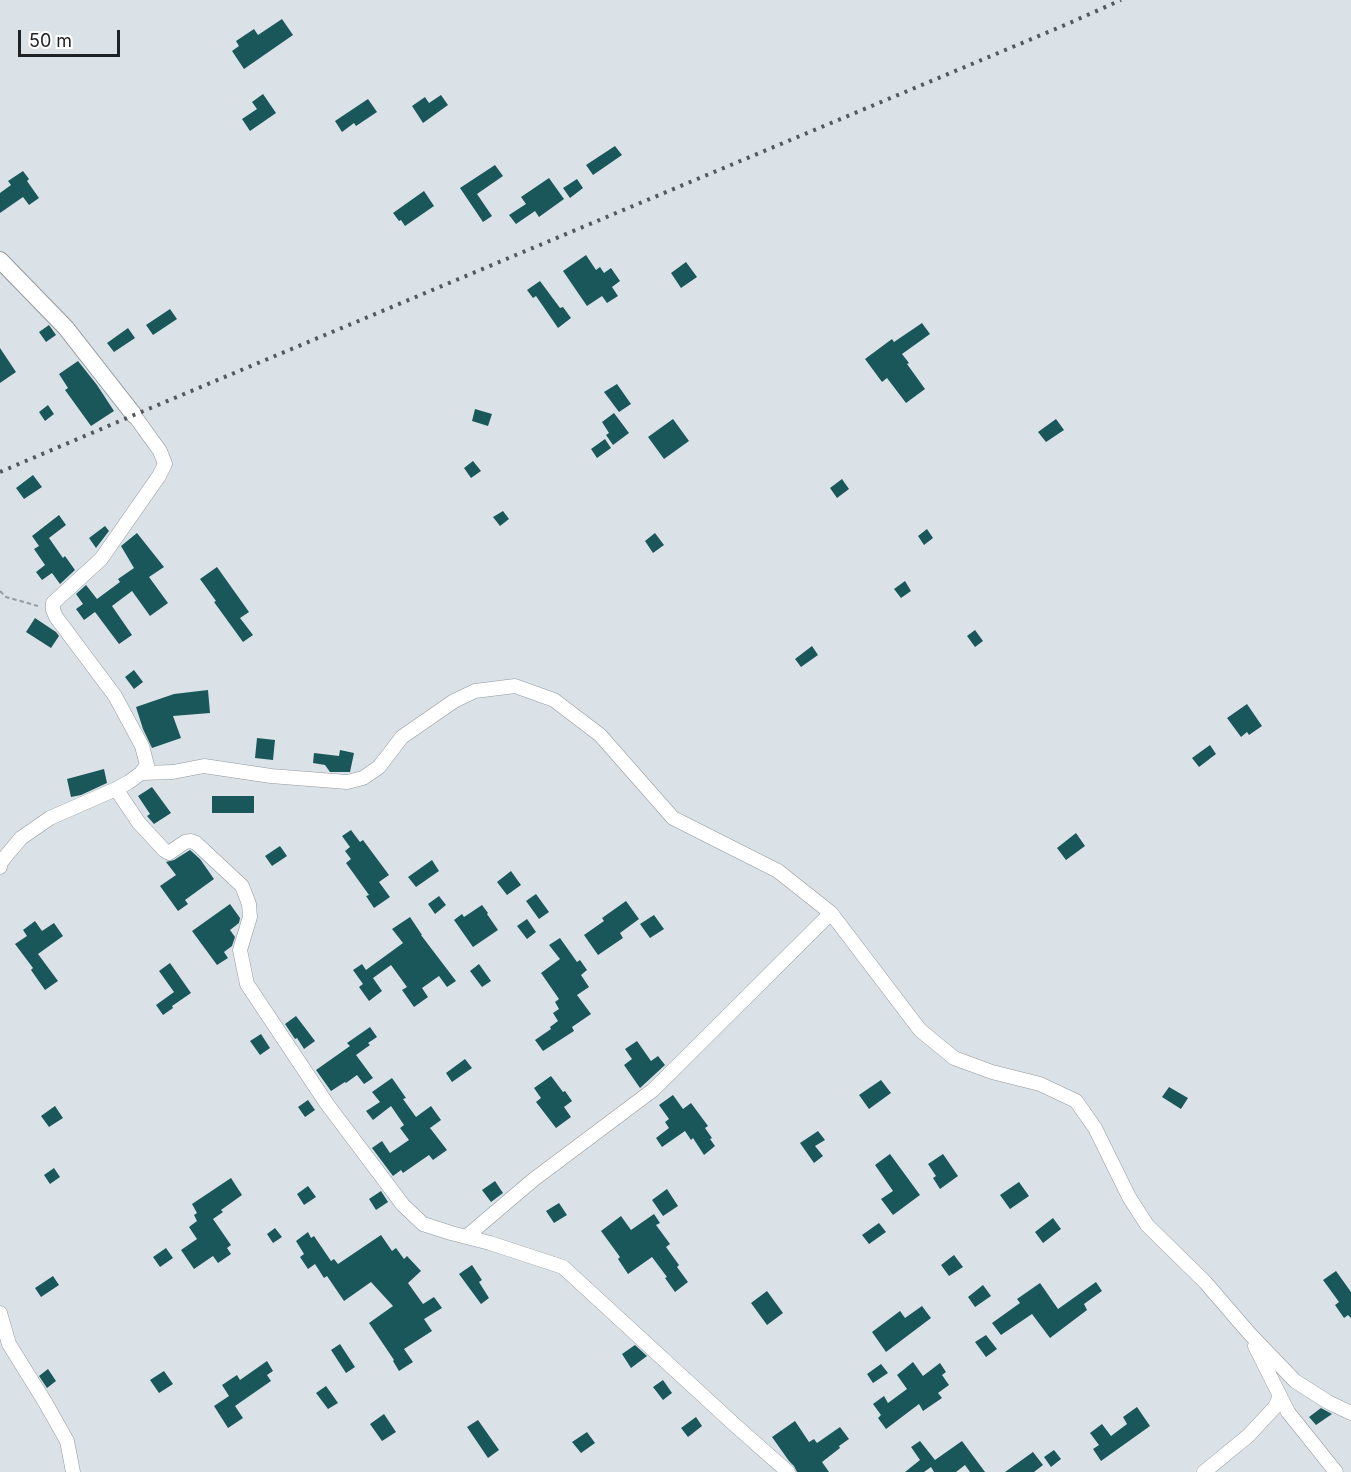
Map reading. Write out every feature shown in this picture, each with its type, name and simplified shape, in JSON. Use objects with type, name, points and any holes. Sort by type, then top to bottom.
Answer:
[{"type":"street","points":[[0,260],[66,328],[134,415],[160,451],[165,464],[101,559],[53,603],[56,617],[115,696],[142,746],[147,765],[141,773],[116,789],[50,818],[21,838],[1,861],[0,867]]},
{"type":"street","points":[[141,773],[172,772],[204,766],[271,776],[347,782],[363,778],[379,767],[402,737],[454,701],[475,691],[515,686],[554,700],[600,735],[673,818],[778,871],[831,913],[920,1030],[954,1058],[992,1072],[1040,1084],[1076,1101],[1095,1128],[1129,1197],[1147,1225],[1205,1282],[1249,1333],[1296,1381],[1328,1402],[1351,1413]]},
{"type":"street","points":[[116,789],[139,824],[164,850],[169,853],[185,843],[191,841],[196,843],[242,886],[249,904],[250,916],[240,950],[247,984],[327,1104],[403,1205],[423,1224],[562,1267],[788,1472]]},
{"type":"street","points":[[466,1237],[533,1180],[653,1090],[831,913]]},
{"type":"street","points":[[0,1313],[9,1344],[67,1441],[73,1472]]},
{"type":"street","points":[[1249,1333],[1288,1412],[1336,1472]]},
{"type":"street","points":[[1204,1472],[1248,1436],[1275,1407],[1280,1396]]},
{"type":"path","points":[[0,591],[6,597],[53,610]]},
{"type":"building","points":[[282,19],[293,35],[244,69],[232,51],[239,46],[236,41],[254,29],[258,35]]},
{"type":"building","points":[[263,94],[276,113],[250,131],[242,119],[257,109],[252,102]]},
{"type":"building","points":[[441,95],[448,105],[423,123],[412,106],[425,97],[429,103]]},
{"type":"building","points":[[368,99],[377,112],[356,126],[354,123],[342,132],[335,121]]},
{"type":"building","points":[[615,146],[622,155],[593,175],[586,165]]},
{"type":"building","points":[[495,165],[503,176],[477,194],[492,216],[483,222],[460,188]]},
{"type":"building","points":[[23,171],[39,198],[29,205],[23,197],[0,213],[0,193],[11,185],[8,181]]},
{"type":"building","points":[[549,178],[564,199],[539,217],[535,211],[516,224],[509,215],[526,204],[521,197]]},
{"type":"building","points":[[577,179],[583,188],[570,198],[563,188]]},
{"type":"building","points":[[424,191],[434,206],[405,226],[393,213]]},
{"type":"building","points":[[586,255],[596,270],[600,267],[604,273],[611,268],[620,281],[612,287],[618,296],[607,303],[602,296],[587,306],[563,271]]},
{"type":"building","points":[[686,262],[697,277],[681,288],[671,273]]},
{"type":"building","points":[[540,281],[560,308],[563,307],[571,318],[558,328],[536,296],[533,298],[527,290]]},
{"type":"building","points":[[170,309],[177,319],[153,335],[146,325]]},
{"type":"building","points":[[922,323],[930,334],[902,354],[925,389],[906,403],[887,378],[882,382],[865,359],[892,339],[894,342]]},
{"type":"building","points":[[49,325],[56,335],[46,342],[39,332]]},
{"type":"building","points":[[128,328],[135,338],[114,352],[107,343]]},
{"type":"building","points":[[0,348],[16,372],[0,383]]},
{"type":"building","points":[[78,361],[114,411],[91,426],[65,390],[68,388],[59,374]]},
{"type":"building","points":[[617,384],[631,404],[619,412],[604,392]]},
{"type":"building","points":[[48,405],[54,414],[45,421],[39,412]]},
{"type":"building","points":[[475,409],[492,414],[488,426],[472,421]]},
{"type":"building","points":[[614,413],[629,433],[613,445],[606,435],[609,433],[602,422]]},
{"type":"building","points":[[673,419],[689,441],[664,459],[648,437]]},
{"type":"building","points":[[1056,419],[1064,430],[1046,442],[1038,432]]},
{"type":"building","points":[[605,439],[611,448],[597,458],[591,449]]},
{"type":"building","points":[[473,461],[481,471],[471,478],[464,468]]},
{"type":"building","points":[[33,475],[42,487],[24,499],[16,488]]},
{"type":"building","points":[[842,479],[849,489],[837,498],[830,488]]},
{"type":"building","points":[[503,511],[509,519],[500,526],[493,517]]},
{"type":"building","points":[[59,515],[66,525],[49,538],[75,570],[60,584],[52,573],[42,580],[36,572],[45,565],[34,549],[39,546],[32,536]]},
{"type":"building","points":[[105,526],[109,531],[96,548],[89,538]]},
{"type":"building","points":[[927,529],[933,538],[924,545],[918,536]]},
{"type":"building","points":[[137,533],[164,567],[149,577],[168,603],[150,616],[132,591],[112,606],[132,635],[119,644],[95,612],[84,620],[76,609],[83,604],[76,594],[86,585],[97,599],[120,582],[118,579],[134,568],[121,546]]},
{"type":"building","points":[[655,533],[664,545],[653,553],[645,541]]},
{"type":"building","points":[[217,567],[249,612],[240,618],[253,635],[243,642],[200,579]]},
{"type":"building","points":[[905,581],[911,591],[901,598],[894,589]]},
{"type":"building","points":[[35,618],[59,636],[51,648],[26,632]]},
{"type":"building","points":[[975,630],[983,641],[975,647],[967,636]]},
{"type":"building","points":[[812,646],[818,655],[801,667],[795,659]]},
{"type":"building","points":[[134,670],[143,682],[134,689],[125,677]]},
{"type":"building","points":[[208,690],[210,713],[173,716],[181,738],[152,748],[136,707],[174,694]]},
{"type":"building","points":[[1247,704],[1262,726],[1249,735],[1247,732],[1241,737],[1227,718]]},
{"type":"building","points":[[257,738],[275,740],[273,760],[255,758]]},
{"type":"building","points":[[1210,745],[1216,754],[1199,767],[1192,758]]},
{"type":"building","points":[[340,750],[354,753],[350,772],[330,772],[325,765],[313,763],[314,753],[339,756]]},
{"type":"building","points":[[104,769],[107,783],[71,797],[67,779]]},
{"type":"building","points":[[152,787],[171,813],[154,824],[147,816],[150,814],[138,796]]},
{"type":"building","points":[[212,796],[254,796],[254,813],[212,813]]},
{"type":"building","points":[[351,830],[360,842],[363,840],[389,875],[379,882],[390,897],[374,908],[366,896],[369,895],[346,863],[351,859],[345,851],[350,847],[342,836]]},
{"type":"building","points":[[1076,833],[1085,846],[1066,860],[1057,848]]},
{"type":"building","points":[[280,846],[287,856],[272,866],[265,856]]},
{"type":"building","points":[[190,850],[200,859],[214,879],[185,900],[188,904],[178,911],[160,886],[176,875],[166,862]]},
{"type":"building","points":[[432,860],[439,871],[416,887],[408,877]]},
{"type":"building","points":[[511,871],[521,885],[507,895],[497,882]]},
{"type":"building","points":[[536,894],[549,912],[539,919],[526,901]]},
{"type":"building","points":[[439,896],[446,905],[435,914],[428,904]]},
{"type":"building","points":[[626,901],[639,919],[620,933],[623,938],[598,955],[584,935],[604,921],[602,918]]},
{"type":"building","points":[[230,904],[240,918],[239,923],[230,930],[235,937],[232,946],[224,952],[228,958],[217,965],[192,931]]},
{"type":"building","points":[[482,905],[498,930],[473,947],[454,920],[462,914],[464,917]]},
{"type":"building","points":[[654,915],[664,929],[650,938],[640,924]]},
{"type":"building","points":[[410,917],[456,981],[447,987],[439,976],[422,988],[428,997],[414,1007],[402,990],[407,987],[391,965],[373,978],[382,991],[369,1001],[359,987],[363,984],[353,970],[362,964],[366,970],[403,943],[392,929]]},
{"type":"building","points":[[527,919],[536,932],[527,939],[517,926]]},
{"type":"building","points":[[35,921],[42,931],[54,923],[63,936],[38,954],[58,981],[45,990],[31,970],[33,968],[15,944],[27,936],[23,930]]},
{"type":"building","points":[[560,938],[577,962],[580,960],[587,970],[581,975],[589,987],[577,995],[591,1014],[572,1027],[574,1031],[543,1051],[535,1040],[558,1021],[553,1013],[559,1009],[555,1002],[559,999],[541,973],[560,959],[549,945]]},
{"type":"building","points":[[170,963],[191,993],[163,1015],[156,1005],[174,992],[159,971]]},
{"type":"building","points":[[479,964],[491,981],[482,987],[470,971]]},
{"type":"building","points":[[296,1016],[315,1041],[304,1049],[285,1024]]},
{"type":"building","points":[[370,1027],[377,1037],[356,1055],[373,1078],[364,1084],[357,1075],[331,1091],[316,1070],[350,1046],[347,1043]]},
{"type":"building","points":[[261,1034],[270,1048],[260,1055],[250,1041]]},
{"type":"building","points":[[637,1041],[651,1061],[658,1056],[665,1065],[640,1088],[624,1065],[632,1059],[625,1049]]},
{"type":"building","points":[[465,1059],[472,1068],[452,1082],[446,1073]]},
{"type":"building","points":[[551,1076],[572,1101],[564,1107],[571,1117],[556,1128],[536,1102],[541,1098],[534,1088]]},
{"type":"building","points":[[392,1078],[416,1117],[431,1106],[441,1120],[430,1128],[447,1150],[433,1160],[429,1155],[403,1173],[401,1170],[393,1176],[372,1148],[382,1141],[390,1153],[409,1140],[400,1128],[404,1125],[391,1106],[373,1120],[366,1111],[380,1102],[372,1092]]},
{"type":"building","points":[[881,1080],[891,1093],[869,1109],[859,1095]]},
{"type":"building","points":[[1169,1087],[1188,1098],[1181,1109],[1162,1097]]},
{"type":"building","points":[[673,1095],[683,1109],[691,1103],[708,1126],[705,1128],[715,1146],[704,1155],[693,1138],[691,1140],[685,1131],[662,1147],[656,1138],[669,1128],[665,1122],[669,1119],[659,1105]]},
{"type":"building","points":[[308,1100],[315,1110],[305,1117],[298,1107]]},
{"type":"building","points":[[55,1106],[63,1118],[49,1127],[41,1116]]},
{"type":"building","points":[[818,1131],[825,1140],[815,1146],[823,1156],[814,1163],[800,1143]]},
{"type":"building","points":[[890,1154],[920,1195],[893,1215],[881,1199],[893,1191],[875,1165]]},
{"type":"building","points":[[943,1154],[958,1176],[940,1189],[933,1178],[936,1176],[928,1164]]},
{"type":"building","points":[[54,1168],[60,1177],[50,1184],[44,1175]]},
{"type":"building","points":[[231,1178],[242,1195],[221,1210],[223,1212],[213,1219],[231,1245],[227,1248],[231,1254],[218,1263],[213,1256],[194,1269],[181,1250],[197,1239],[189,1227],[197,1221],[194,1215],[197,1213],[192,1204]]},
{"type":"building","points":[[495,1181],[503,1193],[491,1202],[482,1190]]},
{"type":"building","points":[[1019,1182],[1029,1196],[1010,1209],[1000,1195]]},
{"type":"building","points":[[308,1186],[316,1197],[304,1205],[297,1194]]},
{"type":"building","points":[[667,1189],[678,1206],[663,1216],[652,1200]]},
{"type":"building","points":[[381,1191],[388,1202],[376,1210],[369,1199]]},
{"type":"building","points":[[559,1203],[567,1215],[554,1223],[546,1211]]},
{"type":"building","points":[[654,1214],[660,1223],[656,1225],[670,1244],[666,1247],[688,1282],[675,1292],[652,1257],[628,1274],[618,1259],[620,1257],[601,1231],[621,1216],[631,1230]]},
{"type":"building","points":[[1053,1218],[1061,1229],[1043,1243],[1035,1232]]},
{"type":"building","points":[[879,1223],[886,1232],[869,1244],[862,1235]]},
{"type":"building","points":[[275,1228],[282,1237],[273,1243],[267,1234]]},
{"type":"building","points":[[308,1232],[311,1238],[314,1236],[331,1261],[334,1259],[338,1264],[381,1235],[392,1251],[396,1248],[404,1259],[407,1256],[421,1271],[408,1283],[423,1304],[434,1297],[442,1308],[424,1319],[432,1331],[404,1349],[413,1362],[399,1371],[369,1323],[393,1306],[371,1282],[344,1301],[327,1276],[324,1278],[315,1264],[308,1269],[300,1257],[304,1254],[296,1241]]},
{"type":"building","points":[[166,1248],[173,1258],[160,1267],[153,1257]]},
{"type":"building","points":[[954,1255],[963,1267],[949,1276],[941,1265]]},
{"type":"building","points":[[472,1265],[482,1280],[479,1282],[489,1298],[481,1304],[459,1274]]},
{"type":"building","points":[[1336,1271],[1351,1292],[1351,1318],[1348,1315],[1344,1318],[1335,1305],[1339,1302],[1323,1280]]},
{"type":"building","points":[[53,1276],[59,1285],[41,1297],[35,1288]]},
{"type":"building","points":[[1096,1282],[1102,1291],[1084,1304],[1087,1310],[1050,1338],[1032,1314],[1001,1335],[992,1323],[1020,1303],[1017,1299],[1040,1283],[1058,1309]]},
{"type":"building","points":[[983,1285],[991,1296],[975,1307],[968,1297]]},
{"type":"building","points":[[767,1291],[783,1313],[767,1325],[751,1303]]},
{"type":"building","points":[[922,1306],[931,1318],[886,1352],[872,1332],[900,1311],[905,1318]]},
{"type":"building","points":[[986,1335],[997,1349],[986,1357],[975,1342]]},
{"type":"building","points":[[340,1344],[355,1367],[346,1373],[331,1350]]},
{"type":"building","points":[[635,1345],[647,1356],[631,1368],[622,1354]]},
{"type":"building","points":[[267,1361],[273,1371],[267,1375],[271,1381],[235,1406],[243,1418],[228,1428],[214,1406],[229,1396],[222,1385],[237,1375],[240,1380]]},
{"type":"building","points":[[913,1362],[923,1376],[940,1363],[946,1372],[942,1375],[949,1385],[938,1393],[942,1398],[923,1411],[919,1404],[886,1429],[878,1418],[881,1415],[873,1404],[884,1396],[888,1403],[907,1389],[897,1375]]},
{"type":"building","points":[[881,1364],[888,1373],[873,1383],[867,1374]]},
{"type":"building","points":[[48,1369],[56,1381],[47,1388],[39,1376]]},
{"type":"building","points":[[164,1371],[173,1384],[159,1393],[150,1380]]},
{"type":"building","points":[[663,1380],[672,1393],[663,1400],[653,1387]]},
{"type":"building","points":[[326,1386],[338,1403],[328,1409],[316,1393]]},
{"type":"building","points":[[1137,1407],[1150,1426],[1101,1461],[1093,1449],[1099,1445],[1090,1433],[1102,1424],[1111,1436],[1127,1424],[1123,1417]]},
{"type":"building","points":[[1321,1408],[1332,1414],[1316,1425],[1309,1417]]},
{"type":"building","points":[[384,1414],[396,1432],[382,1441],[370,1424]]},
{"type":"building","points":[[696,1417],[702,1426],[688,1437],[681,1428]]},
{"type":"building","points":[[478,1420],[499,1450],[488,1458],[467,1427]]},
{"type":"building","points":[[795,1421],[809,1442],[814,1439],[817,1443],[840,1427],[849,1439],[822,1462],[829,1472],[797,1472],[772,1437]]},
{"type":"building","points":[[587,1432],[595,1443],[581,1453],[572,1442]]},
{"type":"building","points":[[920,1441],[935,1460],[962,1441],[985,1472],[970,1472],[965,1465],[956,1472],[934,1472],[931,1467],[924,1472],[905,1472],[920,1460],[911,1447]]},
{"type":"building","points":[[1054,1450],[1061,1459],[1051,1467],[1044,1457]]},
{"type":"building","points":[[1033,1452],[1043,1465],[1034,1472],[1005,1472]]},
{"type":"railway","points":[[0,472],[1121,0]]}]
